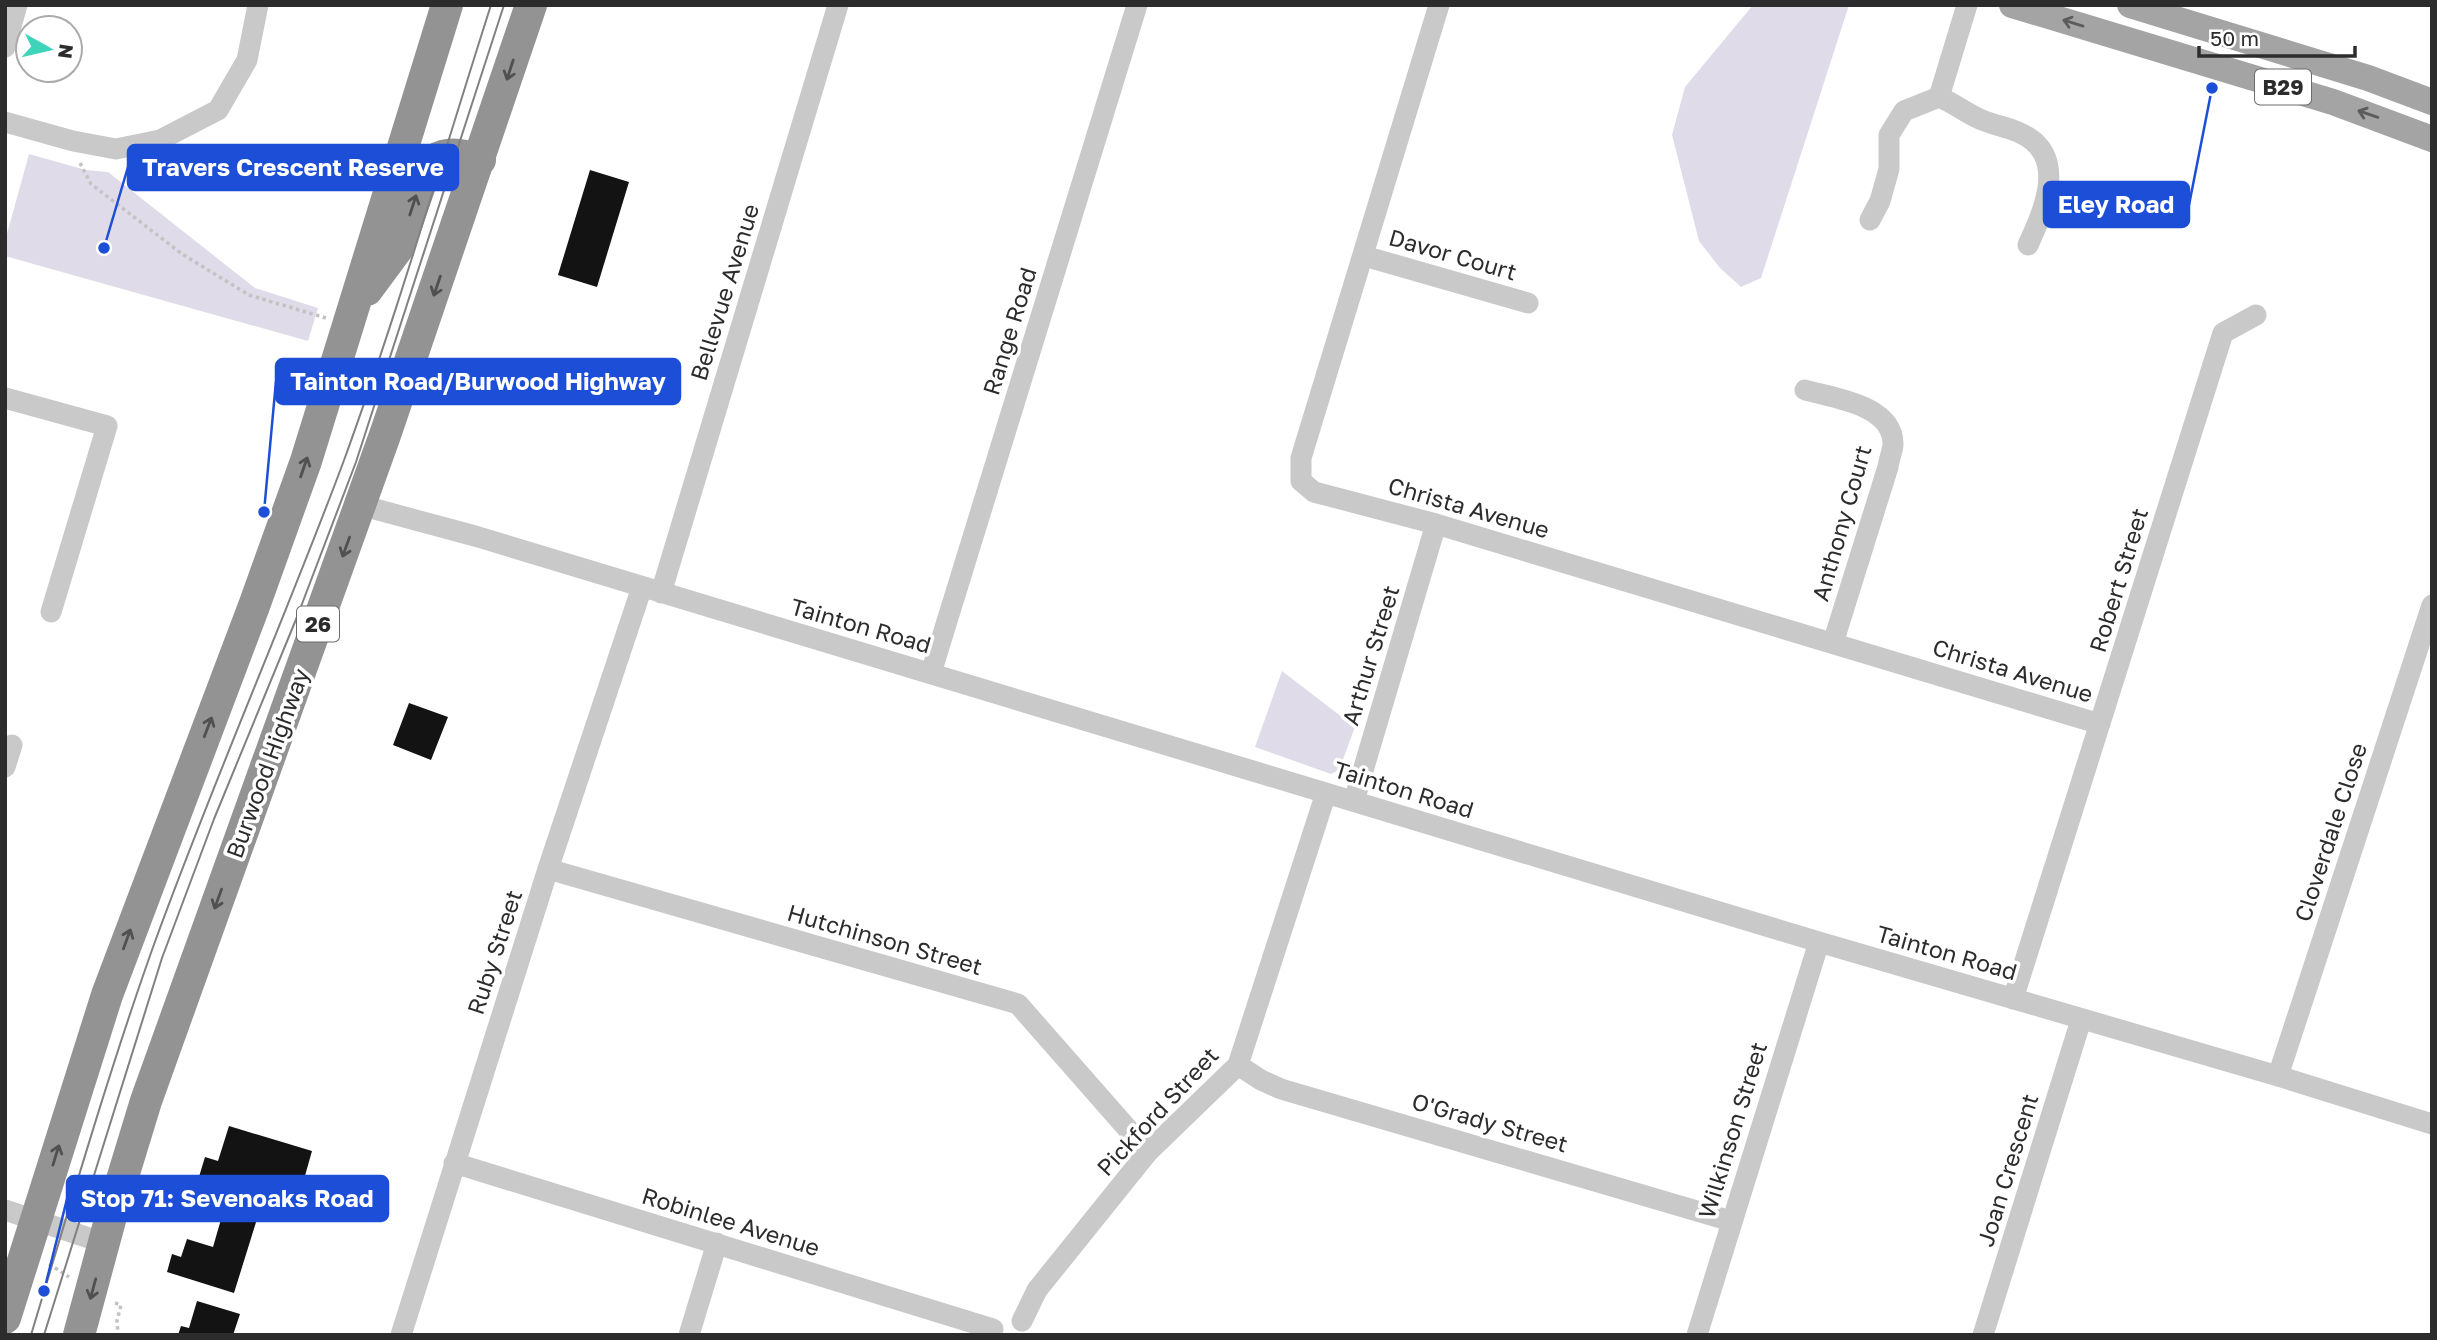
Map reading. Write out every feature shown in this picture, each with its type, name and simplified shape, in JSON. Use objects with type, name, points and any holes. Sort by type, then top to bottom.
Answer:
[{"type":"highway","points":[[5,1318],[107,995],[283,526],[342,312],[447,5]]},
{"type":"highway","name":"Burwood Highway","points":[[83,1332],[104,1243],[146,1101],[360,505],[531,5]]},
{"type":"highway","points":[[342,312],[398,248],[430,163],[453,153],[480,160]]},
{"type":"main road","name":"B29","points":[[2012,5],[2333,102],[2432,139]]},
{"type":"main road","name":"B29","points":[[2139,7],[2368,78],[2432,102]]},
{"type":"main road","points":[[2133,41],[2139,7]]},
{"type":"street","points":[[5,47],[18,5]]},
{"type":"street","points":[[5,122],[73,141],[116,149],[160,140],[218,110],[247,60],[258,5]]},
{"type":"street","name":"Bellevue Avenue","points":[[651,590],[838,5]]},
{"type":"street","name":"Range Road","points":[[931,673],[1137,5]]},
{"type":"street","name":"Christa Avenue","points":[[1439,5],[1301,458],[1301,481],[1314,492],[1436,524],[2101,724]]},
{"type":"street","points":[[1939,97],[1967,5]]},
{"type":"street","points":[[1870,220],[1880,201],[1889,169],[1889,135],[1904,111],[1939,97]]},
{"type":"street","points":[[1939,97],[1979,119],[2021,133],[2042,150],[2051,176],[2041,216],[2028,245]]},
{"type":"street","name":"Davor Court","points":[[1364,256],[1528,303]]},
{"type":"street","name":"Robert Street","points":[[2013,999],[2223,332],[2256,315]]},
{"type":"street","name":"Anthony Court","points":[[1805,390],[1865,407],[1888,427],[1893,444],[1833,643]]},
{"type":"street","points":[[5,398],[107,426],[51,612]]},
{"type":"street","name":"Tainton Road","points":[[360,505],[931,673],[2432,1124]]},
{"type":"street","name":"Arthur Street","points":[[1354,801],[1436,524]]},
{"type":"street","name":"Ruby Street","points":[[401,1335],[548,869],[651,590]]},
{"type":"street","name":"Cloverdale Close","points":[[2278,1076],[2432,605]]},
{"type":"street","points":[[5,767],[12,745]]},
{"type":"street","name":"Pickford Street","points":[[1025,1328],[1037,1290],[1148,1152],[1238,1065],[1326,793]]},
{"type":"street","name":"Hutchinson Street","points":[[548,869],[1018,1004],[1148,1152]]},
{"type":"street","name":"Wilkinson Street","points":[[1697,1335],[1819,942]]},
{"type":"street","name":"Joan Crescent","points":[[1983,1335],[2081,1020]]},
{"type":"street","name":"O'Grady Street","points":[[1238,1065],[1261,1080],[1281,1088],[1731,1221]]},
{"type":"street","name":"Robinlee Avenue","points":[[454,1163],[992,1332]]},
{"type":"street","points":[[5,1210],[104,1243]]},
{"type":"street","points":[[690,1335],[717,1244]]},
{"type":"street","points":[[992,1332],[1000,1320],[1011,1317],[1025,1328]]},
{"type":"path","points":[[73,141],[92,184],[182,254],[249,295],[342,312]]},
{"type":"shaded area","points":[[1753,5],[1849,5],[1761,278],[1741,287],[1720,268],[1699,241],[1672,135],[1685,87]]},
{"type":"shaded area","points":[[29,154],[86,170],[108,172],[255,288],[318,308],[308,341],[5,256],[5,241]]},
{"type":"shaded area","points":[[1282,671],[1355,727],[1339,770],[1331,774],[1255,747]]},
{"type":"building","points":[[590,170],[629,182],[597,287],[558,275]]},
{"type":"building","points":[[409,703],[448,717],[431,760],[393,745]]},
{"type":"building","points":[[229,1126],[312,1151],[295,1211],[268,1203],[273,1185],[242,1176],[238,1192],[198,1180],[205,1157],[218,1161]]},
{"type":"building","points":[[224,1209],[257,1219],[234,1293],[167,1272],[172,1254],[181,1257],[187,1239],[213,1247]]},
{"type":"building","points":[[197,1301],[240,1314],[233,1335],[178,1335],[181,1326],[189,1328]]},
{"type":"tram line","points":[[31,1335],[135,998],[198,828],[343,463],[401,292],[491,5]]},
{"type":"tram line","points":[[44,1335],[162,958],[214,819],[297,617],[356,462],[504,5]]},
{"type":"place","name":"Eley Road","points":[[2212,88]]},
{"type":"place","name":"Travers Crescent Reserve","points":[[104,248]]},
{"type":"place","name":"Tainton Road/Burwood Highway","points":[[264,512]]},
{"type":"place","name":"Stop 71: Sevenoaks Road","points":[[44,1291]]}]
